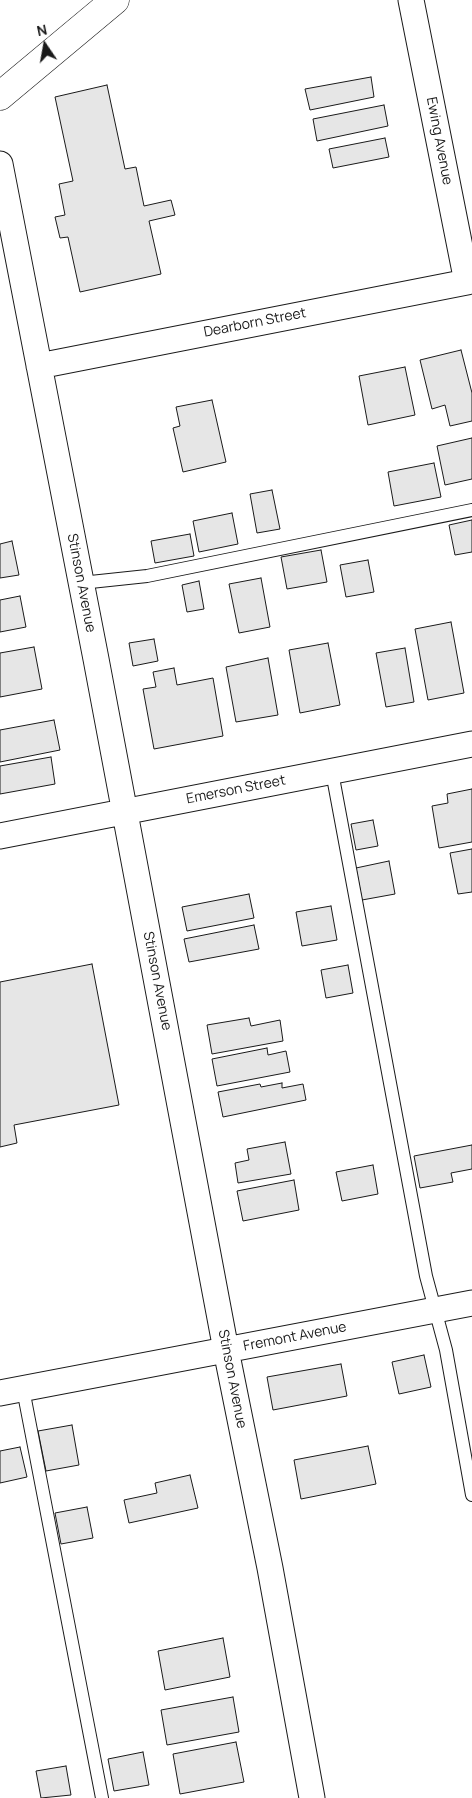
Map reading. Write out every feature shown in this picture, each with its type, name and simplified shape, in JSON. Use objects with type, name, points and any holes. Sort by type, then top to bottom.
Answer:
[{"type":"main road","points":[[0,96],[115,0]]},
{"type":"street","name":"Ewing Avenue","points":[[411,0],[469,282]]},
{"type":"street","name":"Stinson Avenue","points":[[0,164],[226,1350],[270,1568],[312,1798]]},
{"type":"street","name":"Dearborn Street","points":[[39,366],[469,282]]},
{"type":"street","name":"Emerson Street","points":[[0,836],[472,744]]},
{"type":"street","name":"Fremont Avenue","points":[[12,1391],[472,1303]]},
{"type":"lane","points":[[81,582],[147,576],[472,510]]},
{"type":"lane","points":[[332,772],[426,1276],[446,1350],[472,1495]]},
{"type":"lane","points":[[12,1391],[102,1798]]},
{"type":"building","points":[[371,77],[374,97],[310,110],[305,89]]},
{"type":"building","points":[[107,85],[125,169],[136,167],[144,206],[171,200],[175,215],[149,221],[161,274],[80,292],[68,237],[60,238],[55,217],[65,215],[59,184],[73,181],[55,97]]},
{"type":"building","points":[[384,105],[388,126],[317,141],[313,119]]},
{"type":"building","points":[[385,138],[389,157],[333,168],[329,149]]},
{"type":"building","points":[[461,350],[472,393],[472,421],[450,426],[445,405],[432,409],[420,360]]},
{"type":"building","points":[[405,367],[415,415],[368,425],[359,376]]},
{"type":"building","points":[[212,400],[226,462],[183,472],[173,428],[180,426],[176,407]]},
{"type":"building","points":[[472,438],[472,479],[445,485],[437,446]]},
{"type":"building","points":[[434,463],[441,497],[394,506],[388,472]]},
{"type":"building","points":[[272,490],[280,529],[257,533],[250,494]]},
{"type":"building","points":[[232,513],[238,544],[199,552],[193,521]]},
{"type":"building","points":[[472,520],[472,552],[455,555],[449,525]]},
{"type":"building","points":[[190,534],[194,556],[155,563],[151,541]]},
{"type":"building","points":[[12,541],[19,575],[0,578],[0,544]]},
{"type":"building","points":[[321,550],[327,582],[287,589],[281,557]]},
{"type":"building","points":[[368,560],[374,592],[346,597],[340,565]]},
{"type":"building","points":[[261,578],[270,627],[239,633],[229,584]]},
{"type":"building","points":[[199,581],[204,609],[187,612],[182,585]]},
{"type":"building","points":[[20,596],[26,627],[0,632],[0,600]]},
{"type":"building","points":[[451,622],[464,693],[428,700],[415,629]]},
{"type":"building","points":[[154,639],[158,661],[133,666],[129,643]]},
{"type":"building","points":[[328,643],[340,705],[300,713],[289,650]]},
{"type":"building","points":[[34,647],[42,689],[0,697],[0,653]]},
{"type":"building","points":[[405,648],[414,702],[386,707],[376,653]]},
{"type":"building","points":[[268,658],[278,715],[236,722],[226,667]]},
{"type":"building","points":[[174,668],[177,685],[213,678],[223,736],[154,749],[143,689],[156,687],[153,672]]},
{"type":"building","points":[[54,720],[60,750],[0,762],[0,730]]},
{"type":"building","points":[[51,757],[55,784],[0,794],[0,766]]},
{"type":"building","points":[[472,789],[472,842],[439,848],[432,806],[448,803],[447,794]]},
{"type":"building","points":[[373,820],[378,846],[356,850],[351,824]]},
{"type":"building","points":[[472,849],[472,892],[458,894],[450,853]]},
{"type":"building","points":[[389,861],[395,894],[362,900],[356,868]]},
{"type":"building","points":[[249,894],[254,918],[187,931],[182,907]]},
{"type":"building","points":[[331,906],[337,940],[302,946],[296,912]]},
{"type":"building","points":[[254,925],[259,949],[189,962],[184,939]]},
{"type":"building","points":[[92,964],[119,1105],[14,1125],[17,1143],[0,1147],[0,982]]},
{"type":"building","points":[[348,965],[353,993],[326,998],[321,970]]},
{"type":"building","points":[[249,1018],[251,1026],[280,1020],[283,1041],[212,1054],[207,1025]]},
{"type":"building","points":[[267,1048],[268,1055],[286,1051],[290,1072],[217,1086],[212,1059]]},
{"type":"building","points":[[282,1083],[282,1088],[303,1084],[306,1100],[223,1117],[218,1092],[260,1084],[261,1087]]},
{"type":"building","points":[[285,1142],[291,1174],[238,1183],[235,1163],[249,1160],[247,1149]]},
{"type":"building","points":[[472,1145],[472,1169],[451,1173],[453,1182],[420,1188],[414,1156]]},
{"type":"building","points":[[373,1165],[378,1194],[342,1201],[336,1172]]},
{"type":"building","points":[[294,1180],[299,1210],[243,1221],[237,1191]]},
{"type":"building","points":[[424,1355],[431,1387],[399,1394],[392,1362]]},
{"type":"building","points":[[341,1364],[347,1396],[273,1410],[267,1377]]},
{"type":"building","points":[[72,1425],[79,1465],[46,1471],[38,1431]]},
{"type":"building","points":[[368,1446],[376,1484],[301,1499],[294,1460]]},
{"type":"building","points":[[20,1447],[27,1477],[0,1483],[0,1451]]},
{"type":"building","points":[[190,1475],[198,1508],[129,1523],[124,1500],[157,1493],[155,1483]]},
{"type":"building","points":[[87,1507],[93,1538],[61,1544],[55,1513]]},
{"type":"building","points":[[223,1638],[230,1677],[165,1690],[158,1651]]},
{"type":"building","points":[[233,1697],[239,1732],[167,1745],[161,1710]]},
{"type":"building","points":[[236,1742],[244,1782],[180,1794],[173,1754]]},
{"type":"building","points":[[143,1752],[149,1785],[114,1791],[108,1759]]},
{"type":"building","points":[[66,1766],[71,1795],[41,1798],[36,1771]]}]
